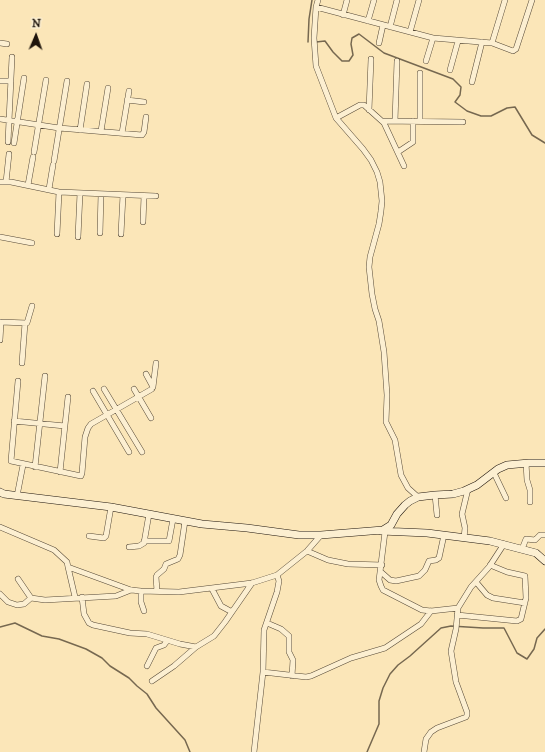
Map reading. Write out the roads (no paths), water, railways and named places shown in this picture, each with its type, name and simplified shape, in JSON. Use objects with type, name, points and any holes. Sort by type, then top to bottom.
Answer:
[{"type":"street","points":[[318,0],[316,7],[314,38],[316,66],[336,118],[371,160],[380,182],[382,201],[381,211],[369,267],[372,294],[379,321],[384,352],[387,395],[386,422],[395,440],[401,475],[408,488],[418,497]]},
{"type":"street","points":[[343,15],[347,0]]},
{"type":"street","points":[[368,21],[374,0]]},
{"type":"street","points":[[390,27],[397,0]]},
{"type":"street","points":[[410,32],[419,0]]},
{"type":"street","points":[[492,43],[505,0]]},
{"type":"street","points":[[316,7],[433,38],[492,43],[515,50],[532,0]]},
{"type":"street","points":[[379,43],[383,25]]},
{"type":"street","points":[[426,61],[433,38]]},
{"type":"street","points":[[450,70],[458,41]]},
{"type":"street","points":[[472,82],[482,42]]},
{"type":"street","points":[[0,43],[7,44]]},
{"type":"street","points":[[8,142],[12,57]]},
{"type":"street","points":[[369,110],[371,59]]},
{"type":"street","points":[[395,121],[397,61]]},
{"type":"street","points":[[420,73],[420,121]]},
{"type":"street","points":[[14,143],[24,78]]},
{"type":"street","points":[[0,80],[11,81]]},
{"type":"street","points":[[28,185],[46,80]]},
{"type":"street","points":[[49,189],[66,81]]},
{"type":"street","points":[[80,130],[87,84]]},
{"type":"street","points":[[101,132],[108,88]]},
{"type":"street","points":[[122,133],[129,91]]},
{"type":"street","points":[[127,100],[144,102]]},
{"type":"street","points":[[336,118],[360,105],[364,105],[382,121],[404,166]]},
{"type":"street","points":[[0,119],[59,128],[142,135],[144,132],[146,116]]},
{"type":"street","points":[[382,121],[463,122]]},
{"type":"street","points":[[398,152],[414,142],[413,121]]},
{"type":"street","points":[[6,182],[10,154]]},
{"type":"street","points":[[0,182],[28,185],[59,192],[156,196]]},
{"type":"street","points":[[57,234],[59,192]]},
{"type":"street","points":[[78,236],[80,193]]},
{"type":"street","points":[[100,233],[101,194]]},
{"type":"street","points":[[121,234],[123,195]]},
{"type":"street","points":[[143,222],[144,196]]},
{"type":"street","points":[[0,237],[32,243]]},
{"type":"street","points":[[22,363],[25,323],[27,323],[32,306]]},
{"type":"street","points":[[0,340],[0,322],[25,323]]},
{"type":"street","points":[[18,381],[10,460],[23,465],[78,476],[82,475],[85,437],[88,428],[91,424],[150,390],[153,387],[156,363]]},
{"type":"street","points":[[146,374],[153,387]]},
{"type":"street","points":[[35,467],[45,376]]},
{"type":"street","points":[[104,389],[142,452]]},
{"type":"street","points":[[134,389],[152,418]]},
{"type":"street","points":[[93,392],[129,452]]},
{"type":"street","points":[[60,472],[68,397]]},
{"type":"street","points":[[14,421],[65,426]]},
{"type":"street","points":[[526,463],[527,480],[530,490],[530,502]]},
{"type":"street","points":[[377,531],[391,525],[400,509],[418,497],[453,494],[468,489],[477,485],[498,469],[507,465],[545,463]]},
{"type":"street","points":[[17,496],[23,465]]},
{"type":"street","points":[[494,473],[506,498]]},
{"type":"street","points":[[464,538],[465,528],[462,514],[468,489]]},
{"type":"street","points":[[1,494],[111,507],[185,521],[299,535],[377,531],[427,533],[490,540],[536,553],[545,561]]},
{"type":"street","points":[[435,495],[437,515]]},
{"type":"street","points":[[89,536],[104,538],[106,536],[111,507]]},
{"type":"street","points":[[129,546],[139,546],[143,544],[149,514]]},
{"type":"street","points":[[144,541],[169,541],[173,519]]},
{"type":"street","points":[[157,591],[157,575],[166,565],[178,559],[180,556],[185,521]]},
{"type":"street","points":[[0,527],[54,550],[66,562],[75,598]]},
{"type":"street","points":[[386,532],[380,584],[383,590],[422,610],[431,611],[458,608]]},
{"type":"street","points":[[68,567],[131,590],[179,592],[212,589],[252,583],[277,574],[307,551],[321,535]]},
{"type":"street","points":[[381,572],[390,580],[396,581],[419,576],[425,570],[429,561],[439,558],[444,535]]},
{"type":"street","points":[[522,549],[526,538],[535,540],[540,535],[545,535]]},
{"type":"street","points":[[424,752],[426,739],[431,732],[437,728],[466,717],[467,715],[456,682],[451,651],[456,629],[458,608],[504,544]]},
{"type":"street","points":[[307,551],[328,560],[348,564],[382,566]]},
{"type":"street","points":[[457,617],[519,621],[522,617],[527,594],[525,576],[507,572],[490,565]]},
{"type":"street","points":[[254,752],[263,672],[264,630],[277,592],[279,581],[277,574]]},
{"type":"street","points":[[18,579],[31,598]]},
{"type":"street","points":[[476,582],[487,595],[493,598],[525,603]]},
{"type":"street","points":[[152,681],[174,666],[196,647],[214,636],[252,583]]},
{"type":"street","points":[[212,589],[221,606],[232,612]]},
{"type":"street","points":[[0,594],[12,605],[22,605],[31,598],[45,600],[116,596],[131,590]]},
{"type":"street","points":[[141,591],[141,602],[144,611]]},
{"type":"street","points":[[82,597],[84,614],[89,623],[93,626],[130,633],[147,634],[182,645],[196,647]]},
{"type":"street","points":[[263,672],[292,676],[311,676],[351,658],[380,650],[421,624],[431,611]]},
{"type":"street","points":[[267,623],[281,629],[288,635],[289,652],[293,660],[292,676]]},
{"type":"street","points":[[147,666],[156,648],[164,645],[167,641]]},
{"type":"waterway","points":[[308,42],[312,0]]},
{"type":"waterway","points":[[316,42],[325,41],[342,61],[349,61],[353,55],[351,44],[352,38],[359,34],[384,53],[453,79],[461,87],[460,95],[455,102],[467,111],[481,116],[491,116],[507,108],[515,107],[532,135],[545,143]]},
{"type":"waterway","points":[[0,627],[15,623],[42,636],[59,639],[86,649],[102,658],[110,666],[129,678],[147,694],[156,708],[185,740],[190,752]]},
{"type":"waterway","points":[[367,752],[379,724],[379,701],[383,688],[390,674],[398,665],[441,628],[451,626],[504,628],[517,653],[527,659],[534,649],[537,638],[545,629]]}]
